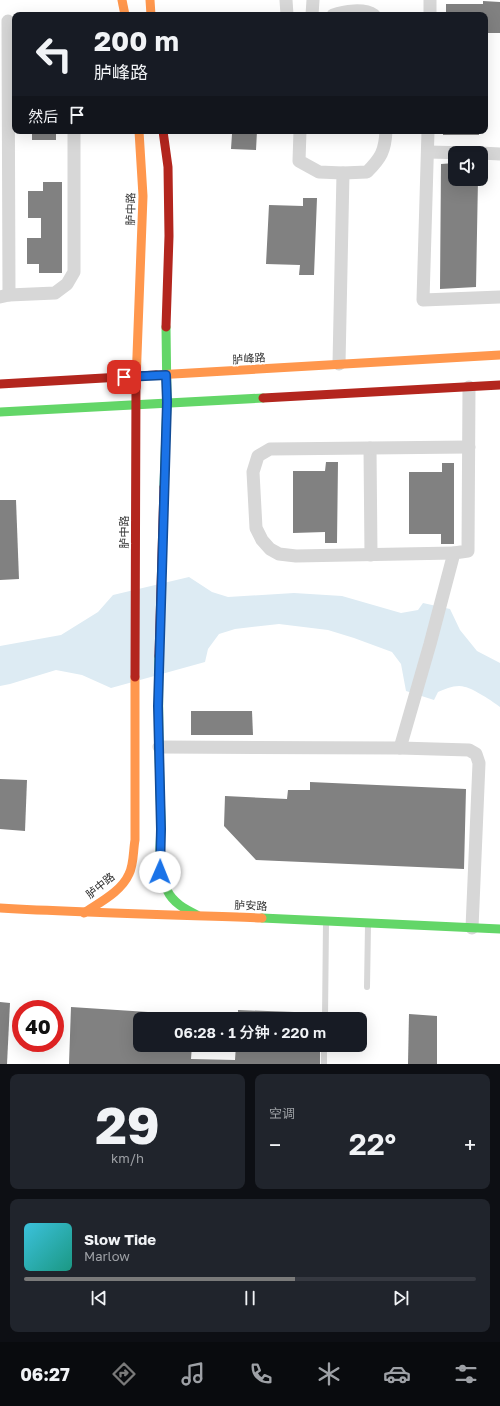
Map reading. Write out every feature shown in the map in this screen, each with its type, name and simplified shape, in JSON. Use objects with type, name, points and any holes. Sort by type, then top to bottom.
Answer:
[{"type":"street","points":[[122,0],[124,12]]},
{"type":"street","points":[[150,0],[152,12]]},
{"type":"street","points":[[286,0],[287,12]]},
{"type":"street","points":[[312,12],[314,0]]},
{"type":"street","points":[[430,0],[430,12]]},
{"type":"street","points":[[346,12],[369,12]]},
{"type":"street","points":[[8,21],[5,296],[55,293],[67,284],[74,272],[74,134]]},
{"type":"street","name":"胪中路","points":[[84,913],[122,886],[132,864],[134,840],[135,404],[143,196],[139,134]]},
{"type":"street","points":[[164,134],[168,167],[166,324],[167,402],[158,695],[161,829],[160,872],[167,891],[180,906],[197,915]]},
{"type":"street","points":[[300,134],[299,161],[319,172],[343,173],[367,172],[377,162],[385,146],[386,134]]},
{"type":"street","points":[[428,134],[423,300],[500,297]]},
{"type":"street","points":[[428,152],[448,152]]},
{"type":"street","points":[[488,153],[500,154]]},
{"type":"street","points":[[340,364],[343,173]]},
{"type":"street","name":"胪峰路","points":[[0,384],[500,355]]},
{"type":"street","points":[[0,412],[500,385]]},
{"type":"street","points":[[469,387],[469,447],[468,551],[454,553],[296,556],[279,554],[270,549],[262,540],[256,528],[253,472],[258,456],[270,449],[469,447]]},
{"type":"street","points":[[370,448],[372,554]]},
{"type":"street","points":[[400,748],[454,553]]},
{"type":"street","points":[[159,747],[400,748],[469,750],[476,754],[479,763],[472,928]]},
{"type":"street","name":"胪安路","points":[[0,908],[84,913],[197,915],[326,920],[500,929]]},
{"type":"lane","points":[[325,1012],[326,920]]},
{"type":"lane","points":[[367,987],[368,923]]},
{"type":"lane","points":[[324,1052],[324,1064]]},
{"type":"shaded area","points":[[189,577],[212,592],[228,597],[294,593],[342,596],[401,613],[418,610],[423,603],[450,609],[460,630],[477,651],[500,663],[500,707],[478,692],[462,686],[451,687],[438,692],[434,700],[406,691],[401,664],[392,652],[328,630],[279,624],[235,629],[219,634],[208,649],[205,662],[111,688],[82,675],[56,670],[0,686],[0,646],[61,635],[98,612],[113,595]]},
{"type":"building","points":[[483,1],[500,2],[500,33],[488,33],[488,12],[446,12],[446,4],[483,4]]},
{"type":"building","points":[[32,134],[56,134],[56,140],[32,140]]},
{"type":"building","points":[[232,134],[257,134],[256,150],[231,149]]},
{"type":"building","points":[[443,134],[479,134],[479,135]]},
{"type":"building","points":[[441,164],[448,164],[448,186],[478,186],[476,287],[440,289]]},
{"type":"building","points":[[43,182],[62,182],[62,273],[39,273],[39,264],[27,264],[27,238],[41,238],[41,218],[28,218],[28,191],[43,191]]},
{"type":"building","points":[[303,198],[317,198],[314,275],[299,275],[300,265],[266,264],[269,205],[303,206]]},
{"type":"building","points":[[326,462],[338,462],[337,543],[325,543],[325,532],[293,533],[293,471],[325,471]]},
{"type":"building","points":[[442,463],[454,463],[454,544],[441,544],[441,534],[409,534],[409,472],[442,472]]},
{"type":"building","points":[[0,500],[16,500],[19,579],[0,580]]},
{"type":"building","points":[[191,711],[252,711],[253,735],[191,735]]},
{"type":"building","points":[[0,779],[27,780],[25,831],[0,829]]},
{"type":"building","points":[[310,782],[466,789],[464,869],[256,860],[224,826],[225,796],[287,799],[288,790],[310,790]]},
{"type":"building","points":[[0,1002],[10,1003],[7,1064],[0,1064]]},
{"type":"building","points":[[71,1007],[148,1012],[133,1012],[133,1052],[192,1052],[191,1059],[235,1060],[236,1052],[320,1052],[320,1064],[69,1064]]},
{"type":"building","points":[[238,1010],[293,1012],[238,1012]]},
{"type":"building","points":[[409,1014],[437,1016],[437,1064],[408,1064]]},
{"type":"traffic: fast","points":[[164,487],[167,402],[166,327]]},
{"type":"traffic: fast","points":[[0,412],[263,398]]},
{"type":"traffic: fast","points":[[159,656],[161,874],[167,890],[173,899],[184,908],[197,915]]},
{"type":"traffic: fast","points":[[262,918],[500,929]]},
{"type":"traffic: slow","points":[[122,0],[124,12]]},
{"type":"traffic: slow","points":[[150,0],[151,12]]},
{"type":"traffic: slow","points":[[136,382],[143,196],[139,134]]},
{"type":"traffic: slow","points":[[156,375],[500,355]]},
{"type":"traffic: slow","points":[[84,913],[110,896],[121,886],[129,874],[132,866],[135,840],[135,677]]},
{"type":"traffic: slow","points":[[0,908],[98,913],[262,918]]},
{"type":"traffic: jam","points":[[163,134],[168,167],[169,236],[166,327]]},
{"type":"traffic: jam","points":[[0,384],[156,375]]},
{"type":"traffic: jam","points":[[135,677],[136,382]]},
{"type":"traffic: jam","points":[[263,398],[500,385]]},
{"type":"traffic: jam","points":[[159,656],[164,487]]},
{"type":"route","points":[[124,377],[166,375],[167,402],[158,706],[161,829],[160,872]]}]
